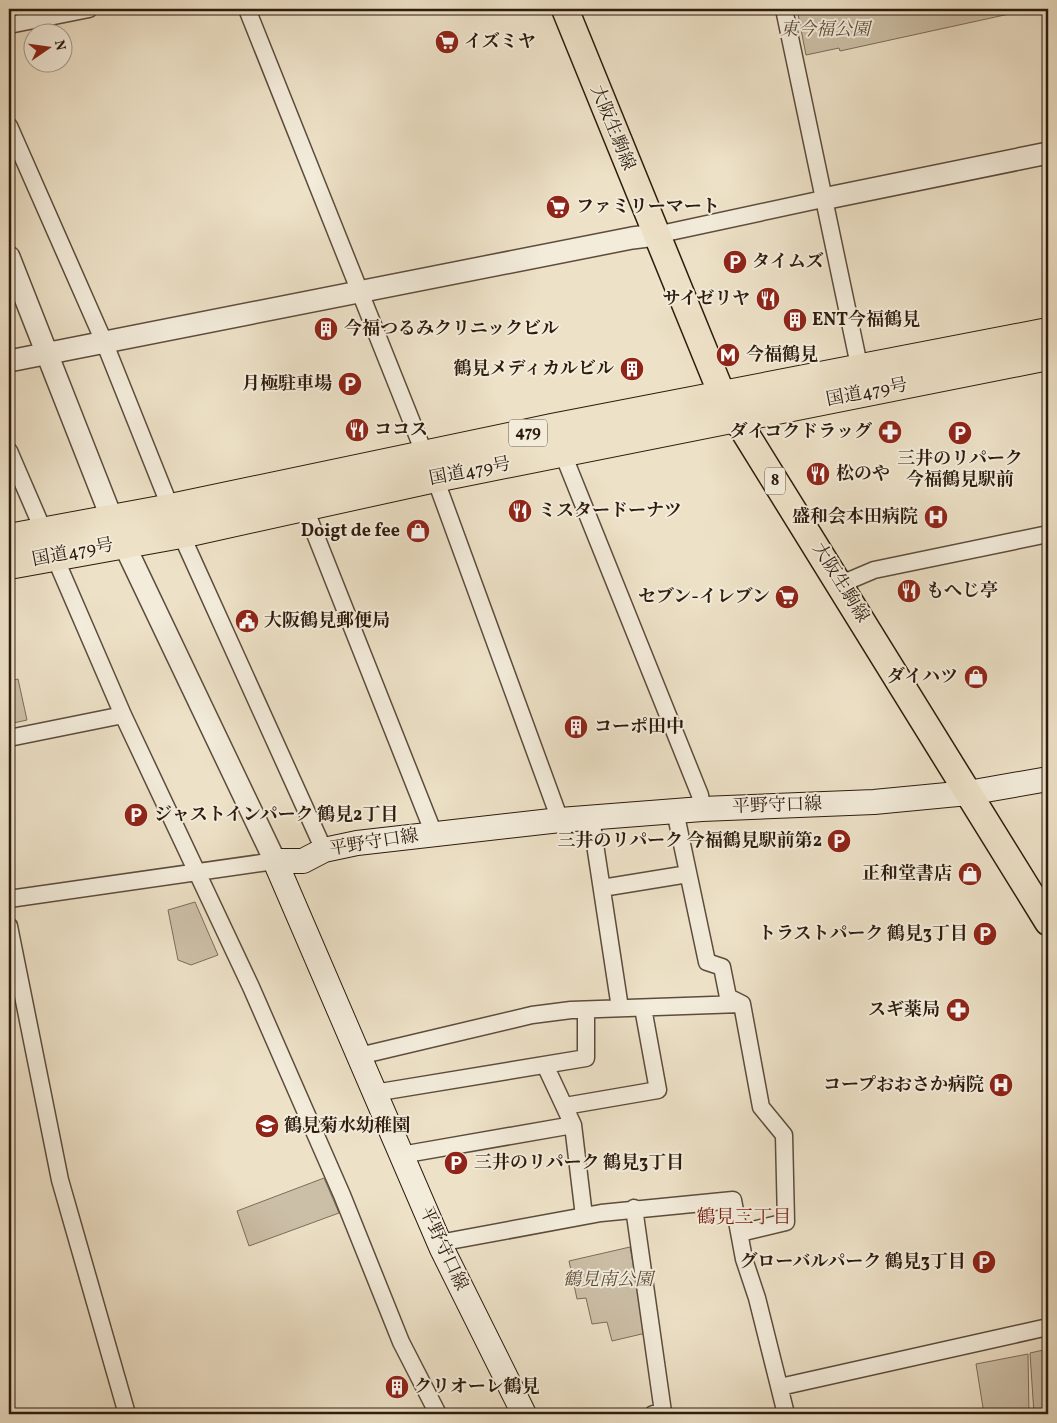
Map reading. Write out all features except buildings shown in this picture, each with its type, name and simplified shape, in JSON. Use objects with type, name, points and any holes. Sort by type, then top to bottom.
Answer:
[{"type":"highway","name":"国道479号","points":[[9,538],[170,508],[430,467],[564,454],[860,370],[1048,332]]},
{"type":"highway","name":"国道479号","points":[[9,565],[181,534],[304,506],[552,428],[730,408],[1048,356]]},
{"type":"main road","name":"大阪生駒線","points":[[565,9],[656,235],[730,408],[841,584],[1048,922]]},
{"type":"main road","name":"平野守口線","points":[[524,1414],[439,1243],[275,861],[303,861],[324,850],[357,843],[560,820],[702,809],[874,802],[968,793],[1048,779]]},
{"type":"street","points":[[9,25],[89,9]]},
{"type":"street","points":[[247,9],[358,292],[430,467],[560,820]]},
{"type":"street","points":[[784,9],[860,370]]},
{"type":"street","points":[[9,126],[105,344],[181,534],[324,850]]},
{"type":"street","points":[[9,361],[48,352],[105,344],[358,292],[656,235],[1048,153]]},
{"type":"street","points":[[9,257],[48,352],[112,519],[275,861],[9,899]]},
{"type":"street","points":[[9,451],[123,714],[251,987],[338,1187],[401,1342],[438,1414]]},
{"type":"street","points":[[564,454],[700,795],[702,809]]},
{"type":"street","points":[[304,506],[434,834]]},
{"type":"street","points":[[841,584],[874,570],[1048,534]]},
{"type":"street","points":[[9,738],[123,714]]},
{"type":"street","points":[[674,811],[707,962],[722,967],[728,997],[742,1004]]},
{"type":"street","points":[[590,818],[620,1008]]},
{"type":"street","points":[[602,888],[688,874]]},
{"type":"street","points":[[9,926],[60,1180],[127,1414]]},
{"type":"street","points":[[358,1056],[532,1015],[620,1008],[742,1004]]},
{"type":"street","points":[[740,1233],[786,1222],[784,1135],[761,1107],[742,1004]]},
{"type":"street","points":[[565,1106],[658,1090],[643,1008]]},
{"type":"street","points":[[374,1093],[586,1058],[586,1010]]},
{"type":"street","points":[[545,1064],[573,1125],[584,1216]]},
{"type":"street","points":[[401,1155],[573,1125]]},
{"type":"street","points":[[439,1243],[634,1208],[733,1200],[744,1259],[786,1414]]},
{"type":"street","points":[[634,1208],[663,1412],[653,1414]]},
{"type":"street","points":[[780,1387],[1048,1327]]},
{"type":"green space","name":"東今福公園","points":[[797,9],[1032,9],[840,51],[839,48],[806,55]]},
{"type":"green space","points":[[18,679],[27,720],[9,724],[9,681]]},
{"type":"green space","points":[[195,902],[218,955],[191,965],[178,960],[168,910]]},
{"type":"green space","points":[[324,1178],[339,1213],[249,1246],[237,1211]]},
{"type":"green space","name":"鶴見南公園","points":[[630,1247],[646,1333],[612,1341],[607,1322],[592,1324],[586,1298],[577,1299],[569,1261]]},
{"type":"green space","points":[[1048,1349],[1048,1414],[1034,1414],[1030,1353]]},
{"type":"green space","points":[[1028,1354],[1029,1414],[984,1414],[976,1364]]},
{"type":"place","name":"イズミヤ","points":[[447,42]]},
{"type":"place","name":"ファミリーマート","points":[[558,207]]},
{"type":"place","name":"タイムズ","points":[[735,262]]},
{"type":"place","name":"サイゼリヤ","points":[[768,299]]},
{"type":"place","name":"ENT今福鶴見","points":[[795,320]]},
{"type":"place","name":"今福つるみクリニックビル","points":[[326,329]]},
{"type":"place","name":"今福鶴見","points":[[728,355]]},
{"type":"place","name":"鶴見メディカルビル","points":[[632,369]]},
{"type":"place","name":"月極駐車場","points":[[350,384]]},
{"type":"place","name":"ココス","points":[[357,430]]},
{"type":"place","name":"ダイコクドラッグ","points":[[890,432]]},
{"type":"place","name":"三井のリパーク 今福鶴見駅前","points":[[960,433]]},
{"type":"place","name":"松のや","points":[[818,474]]},
{"type":"place","name":"ミスタードーナツ","points":[[520,511]]},
{"type":"place","name":"盛和会本田病院","points":[[936,517]]},
{"type":"place","name":"Doigt de fee","points":[[418,531]]},
{"type":"place","name":"もへじ亭","points":[[909,591]]},
{"type":"place","name":"セブン-イレブン","points":[[787,597]]},
{"type":"place","name":"大阪鶴見郵便局","points":[[247,621]]},
{"type":"place","name":"ダイハツ","points":[[976,677]]},
{"type":"place","name":"コーポ田中","points":[[576,727]]},
{"type":"place","name":"ジャストインパーク 鶴見2丁目","points":[[136,815]]},
{"type":"place","name":"三井のリパーク 今福鶴見駅前第2","points":[[839,841]]},
{"type":"place","name":"正和堂書店","points":[[970,874]]},
{"type":"place","name":"トラストパーク 鶴見3丁目","points":[[985,934]]},
{"type":"place","name":"スギ薬局","points":[[958,1010]]},
{"type":"place","name":"コープおおさか病院","points":[[1001,1085]]},
{"type":"place","name":"鶴見菊水幼稚園","points":[[267,1126]]},
{"type":"place","name":"三井のリパーク 鶴見3丁目","points":[[456,1163]]},
{"type":"place","name":"グローバルパーク 鶴見3丁目","points":[[984,1262]]},
{"type":"place","name":"クリオーレ鶴見","points":[[397,1387]]},
{"type":"district","name":"鶴見三丁目","points":[[744,1218]]}]
